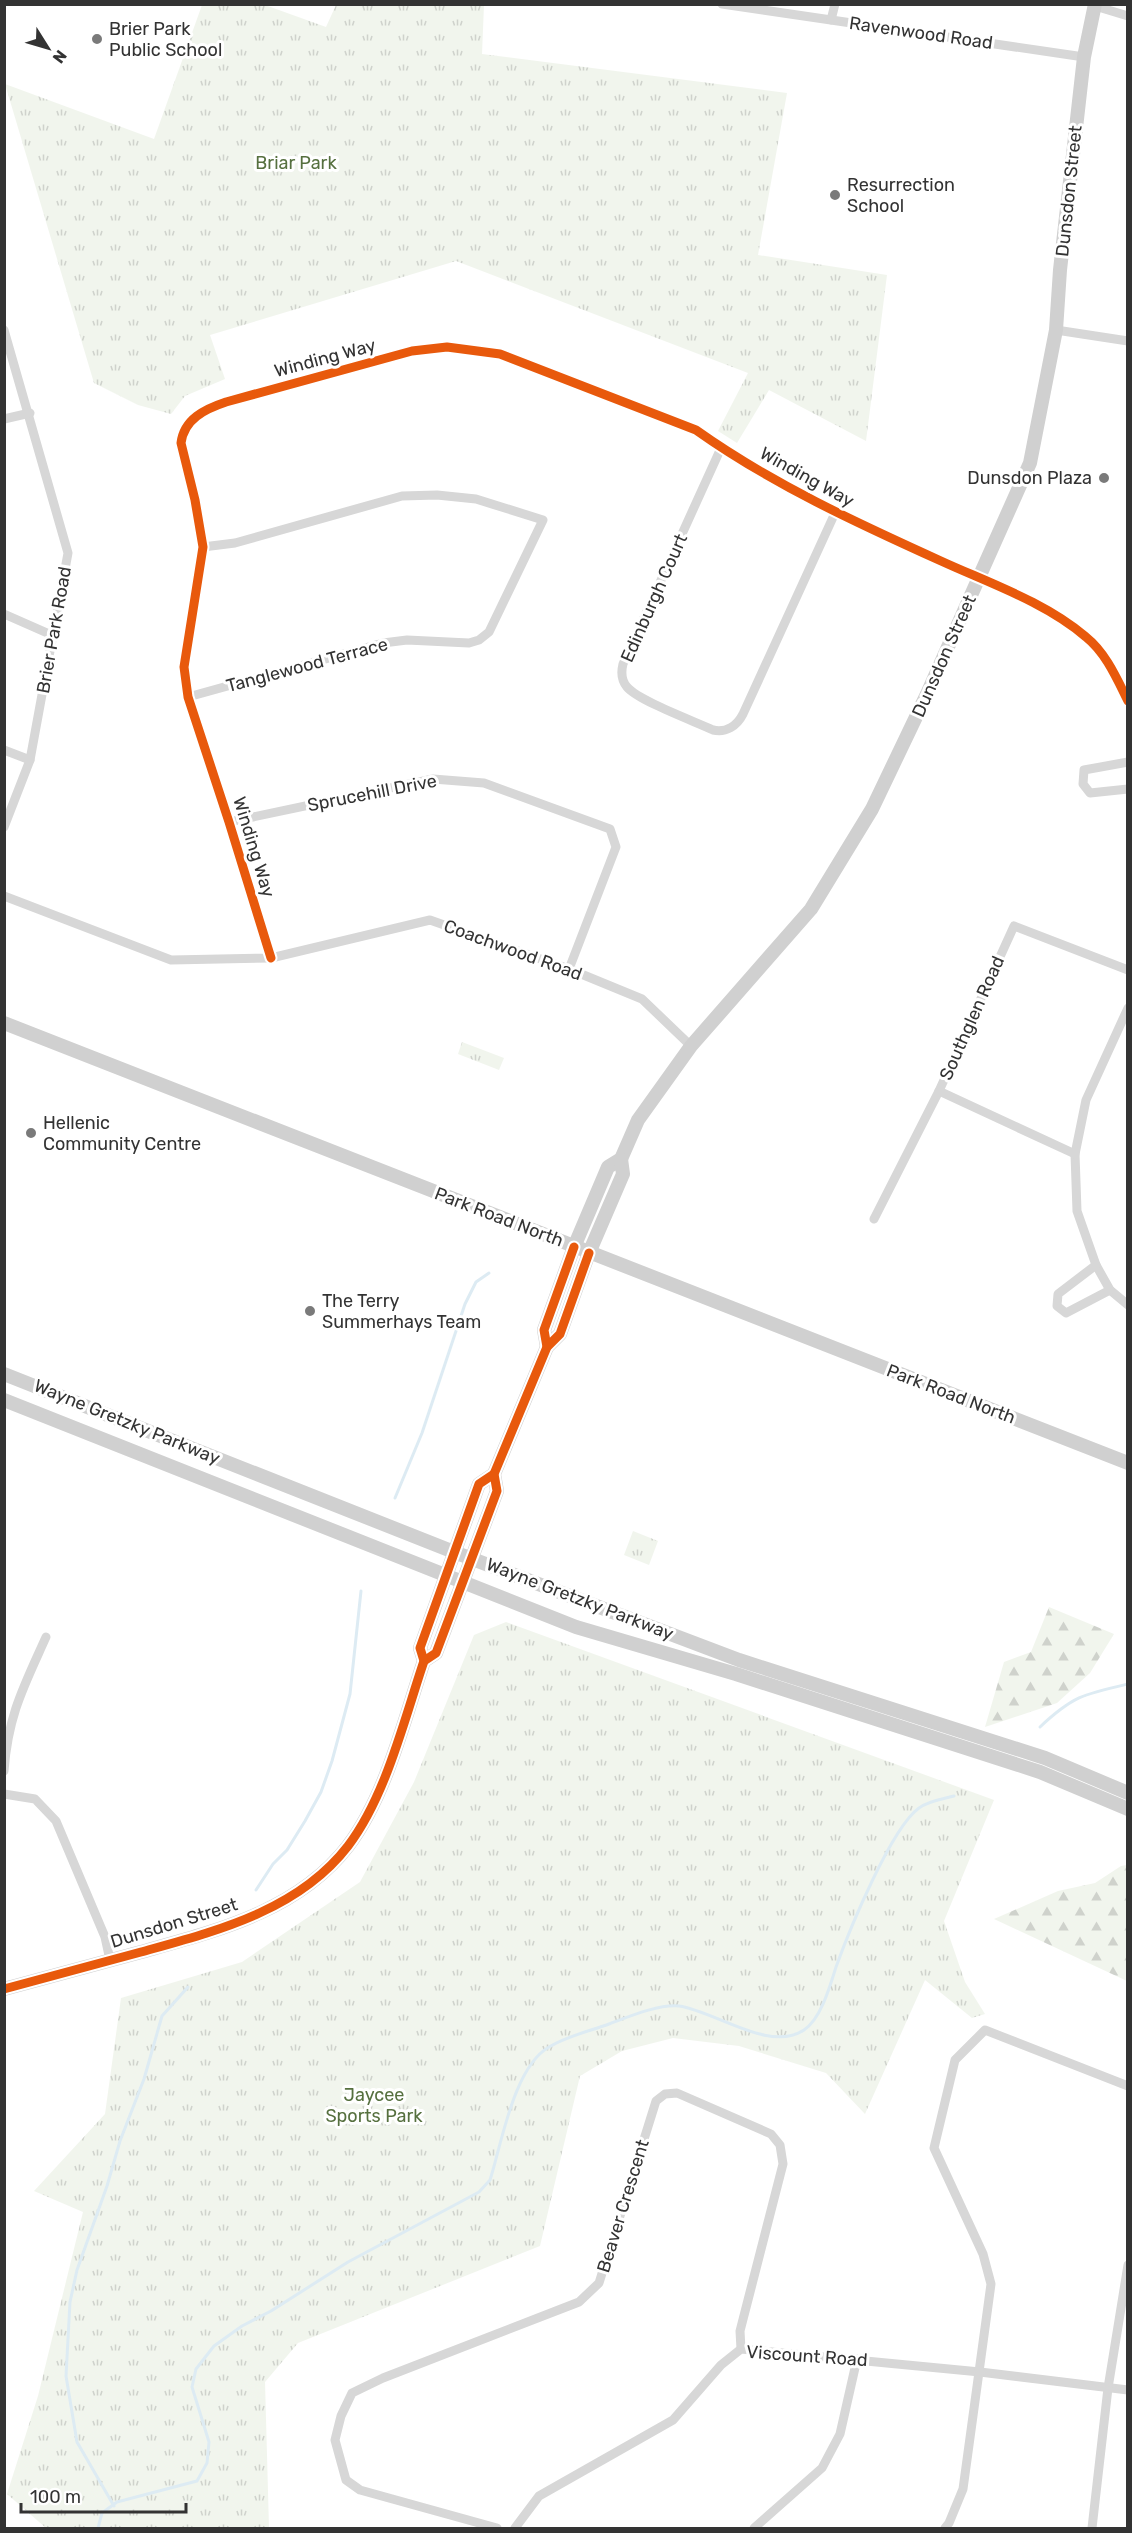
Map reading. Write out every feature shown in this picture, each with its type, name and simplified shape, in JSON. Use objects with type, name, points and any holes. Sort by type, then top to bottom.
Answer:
[{"type":"main road","name":"Dunsdon Street","points":[[424,1661],[436,1653],[497,1491],[494,1474],[547,1347],[560,1334],[589,1253],[623,1174],[621,1159],[638,1120],[691,1046],[778,948],[817,899],[872,809],[1030,463],[1056,330],[1060,270],[1084,57],[1095,5]]},
{"type":"main road","name":"Park Road North","points":[[4,1023],[1128,1463]]},
{"type":"main road","name":"Dunsdon Street","points":[[547,1347],[544,1330],[574,1247],[608,1167],[621,1159]]},
{"type":"main road","name":"Wayne Gretzky Parkway","points":[[4,1374],[454,1552],[739,1660],[1045,1758],[1128,1793]]},
{"type":"main road","name":"Wayne Gretzky Parkway","points":[[4,1400],[576,1627],[736,1674],[1040,1772],[1128,1809]]},
{"type":"main road","name":"Dunsdon Street","points":[[4,1989],[231,1926],[291,1896],[323,1875],[349,1845],[370,1810],[391,1759],[424,1661],[420,1648],[479,1484],[494,1474]]},
{"type":"street","name":"Ravenwood Road","points":[[722,4],[1084,57]]},
{"type":"street","points":[[831,20],[835,4]]},
{"type":"street","points":[[1095,5],[1128,16]]},
{"type":"street","name":"Brier Park Road","points":[[4,330],[30,413],[68,553],[30,760],[4,827]]},
{"type":"street","points":[[1056,330],[1128,340]]},
{"type":"street","name":"Winding Way","points":[[271,958],[188,697],[184,667],[202,547],[197,508],[181,443],[182,435],[193,419],[208,408],[226,402],[412,351],[447,347],[500,354],[696,430],[721,448],[835,513],[1051,612],[1088,638],[1113,672],[1128,702]]},
{"type":"street","points":[[4,419],[30,413]]},
{"type":"street","name":"Edinburgh Court","points":[[721,448],[623,664],[624,682],[635,694],[713,730],[726,730],[735,725],[743,714],[835,513]]},
{"type":"street","name":"Tanglewood Terrace","points":[[188,697],[383,643],[407,640],[469,643],[479,640],[489,632],[543,520],[476,499],[437,495],[402,496],[235,543],[202,547]]},
{"type":"street","points":[[4,614],[54,636]]},
{"type":"street","points":[[4,750],[30,760]]},
{"type":"street","points":[[1128,762],[1084,770],[1083,784],[1090,793],[1128,789]]},
{"type":"street","name":"Sprucehill Drive","points":[[229,822],[433,779],[484,783],[610,830],[616,847],[568,969]]},
{"type":"street","name":"Coachwood Road","points":[[4,896],[171,960],[271,958],[430,920],[568,969],[642,999],[691,1046]]},
{"type":"street","name":"Southglen Road","points":[[874,1219],[939,1091],[1014,926],[1128,970]]},
{"type":"street","points":[[1128,1008],[1086,1100],[1075,1154],[1077,1211],[1096,1265],[1110,1290],[1128,1305]]},
{"type":"street","points":[[939,1091],[1075,1154]]},
{"type":"street","points":[[1096,1265],[1058,1294],[1057,1306],[1066,1312],[1110,1290]]},
{"type":"street","points":[[4,1770],[6,1741],[15,1705],[46,1637]]},
{"type":"street","points":[[4,1794],[35,1799],[56,1821],[105,1937],[110,1960]]},
{"type":"street","points":[[945,2529],[963,2489],[991,2284],[983,2254],[934,2148],[955,2061],[985,2030],[1128,2086]]},
{"type":"street","name":"Beaver Crescent","points":[[497,2529],[360,2490],[346,2480],[335,2440],[340,2416],[352,2393],[384,2378],[579,2302],[599,2283],[656,2102],[665,2094],[677,2093],[771,2134],[780,2145],[783,2164],[740,2331],[741,2349]]},
{"type":"street","points":[[1092,2529],[1108,2388],[1128,2265]]},
{"type":"street","name":"Viscount Road","points":[[514,2529],[539,2496],[673,2420],[721,2365],[741,2349],[980,2372],[1128,2390]]},
{"type":"street","points":[[754,2529],[822,2468],[840,2434],[857,2359]]},
{"type":"green space","name":"Briar Park","points":[[202,5],[265,5],[326,27],[336,5],[484,5],[482,54],[787,93],[758,255],[887,275],[866,441],[769,390],[737,443],[718,431],[748,373],[456,261],[210,335],[225,379],[185,396],[171,414],[138,405],[94,383],[5,84],[154,139]]},
{"type":"green space","points":[[462,1042],[504,1058],[499,1070],[458,1054]]},
{"type":"green space","points":[[633,1531],[658,1541],[649,1565],[624,1555]]},
{"type":"green space","points":[[1049,1607],[1114,1634],[1090,1673],[1057,1703],[985,1727],[1004,1662],[1031,1652]]},
{"type":"green space","name":"Jaycee Sports Park","points":[[506,1622],[994,1800],[944,1921],[965,1982],[985,2014],[972,2018],[925,1980],[865,2114],[826,2073],[739,2046],[673,2038],[622,2051],[580,2076],[540,2246],[298,2343],[265,2382],[269,2528],[46,2528],[7,2494],[38,2396],[83,2212],[34,2191],[105,2114],[121,1998],[242,1962],[360,1882],[414,1782],[474,1635]]},
{"type":"green space","points":[[1127,1865],[1127,1981],[994,1919],[1058,1891],[1095,1883],[1121,1866]]},
{"type":"waterway","points":[[395,1498],[422,1433],[465,1304],[476,1282],[489,1273]]},
{"type":"waterway","points":[[256,1890],[273,1864],[287,1850],[305,1821],[321,1792],[332,1761],[350,1694],[361,1591]]},
{"type":"waterway","points":[[1040,1727],[1071,1702],[1128,1684]]},
{"type":"waterway","points":[[98,2528],[102,2513],[117,2502],[197,2481],[207,2463],[209,2442],[192,2387],[196,2369],[214,2346],[242,2326],[271,2311],[348,2262],[479,2192],[490,2180],[518,2088],[537,2057],[549,2047],[634,2015],[671,2006],[693,2009],[759,2034],[775,2037],[790,2036],[810,2025],[824,2002],[861,1906],[896,1836],[919,1808],[954,1796]]},
{"type":"waterway","points":[[114,2506],[77,2442],[66,2376],[70,2302],[77,2270],[107,2186],[120,2141],[144,2079],[162,2016],[188,1987]]},
{"type":"cycle path","points":[[271,958],[188,697],[184,667],[203,547],[195,500],[181,443],[186,427],[191,421],[203,412],[226,402],[412,351],[447,347],[500,354],[696,430],[725,450],[816,502],[1035,603],[1053,613],[1093,643],[1110,667],[1128,701]]},
{"type":"cycle path","points":[[547,1347],[544,1330],[574,1247]]},
{"type":"cycle path","points":[[424,1661],[436,1653],[497,1491],[494,1474],[547,1347],[560,1334],[589,1253]]},
{"type":"cycle path","points":[[4,1989],[198,1936],[226,1926],[280,1903],[305,1887],[328,1868],[348,1846],[361,1826],[383,1781],[424,1661],[420,1648],[479,1484],[494,1474]]},
{"type":"place","name":"Brier Park Public School","points":[[97,39]]},
{"type":"place","name":"Resurrection School","points":[[835,195]]},
{"type":"place","name":"Dunsdon Plaza","points":[[1104,478]]},
{"type":"place","name":"Hellenic Community Centre","points":[[31,1133]]},
{"type":"place","name":"The Terry Summerhays Team","points":[[310,1311]]}]
